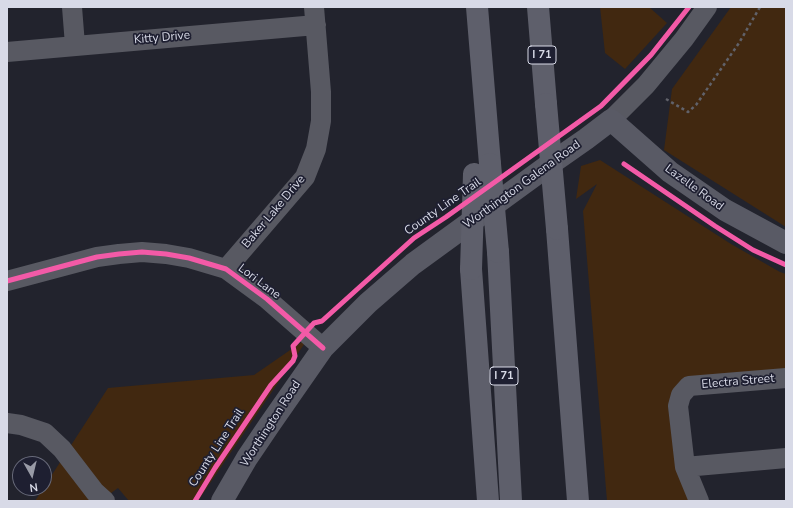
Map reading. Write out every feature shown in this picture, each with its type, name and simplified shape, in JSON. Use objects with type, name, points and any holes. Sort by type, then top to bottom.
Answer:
[{"type":"highway","name":"I 71","points":[[538,7],[579,501]]},
{"type":"highway","name":"I 71","points":[[478,15],[482,169],[498,252],[511,501]]},
{"type":"highway","points":[[482,169],[471,269],[488,501]]},
{"type":"main road","name":"Lazelle Road","points":[[611,120],[670,172],[725,210],[786,243]]},
{"type":"main road","name":"Worthington Galena Road","points":[[323,348],[368,303],[413,264],[611,120]]},
{"type":"main road","name":"Worthington Road","points":[[222,501],[247,458],[323,348]]},
{"type":"street","points":[[72,7],[75,45]]},
{"type":"street","name":"Worthington Galena Road","points":[[611,120],[646,85],[684,39],[707,7]]},
{"type":"street","name":"Kitty Drive","points":[[7,52],[315,16]]},
{"type":"street","name":"Baker Lake Drive","points":[[226,270],[305,177],[316,149],[321,121],[321,92],[315,16]]},
{"type":"street","name":"Lori Lane","points":[[7,281],[96,257],[119,254],[142,252],[189,258],[226,270],[267,299],[323,348]]},
{"type":"street","name":"Electra Street","points":[[685,467],[678,406],[681,394],[689,386],[786,378]]},
{"type":"street","points":[[7,423],[21,424],[45,433],[62,449],[95,492],[105,501]]},
{"type":"street","points":[[699,501],[685,467],[786,458]]},
{"type":"path","points":[[666,99],[688,112],[696,105],[739,43],[760,7]]},
{"type":"shaded area","points":[[600,7],[649,7],[667,23],[625,69],[605,53]]},
{"type":"shaded area","points":[[731,7],[786,7],[786,227],[664,150],[672,89]]},
{"type":"shaded area","points":[[600,160],[731,244],[786,274],[786,370],[685,381],[692,501],[607,501],[583,211],[597,184],[576,199],[581,166]]},
{"type":"shaded area","points":[[309,337],[198,501],[129,501],[118,488],[100,501],[35,501],[38,496],[52,496],[52,475],[108,388],[254,375]]},
{"type":"cycle path","name":"County Line Trail","points":[[195,501],[215,468],[271,385],[293,361],[295,356],[293,346],[314,323],[322,321],[414,238],[446,217],[601,106],[651,55],[689,7]]},
{"type":"cycle path","points":[[624,164],[753,250],[786,265]]},
{"type":"cycle path","points":[[7,281],[97,257],[119,254],[142,252],[189,258],[226,269],[267,299],[323,348]]}]
